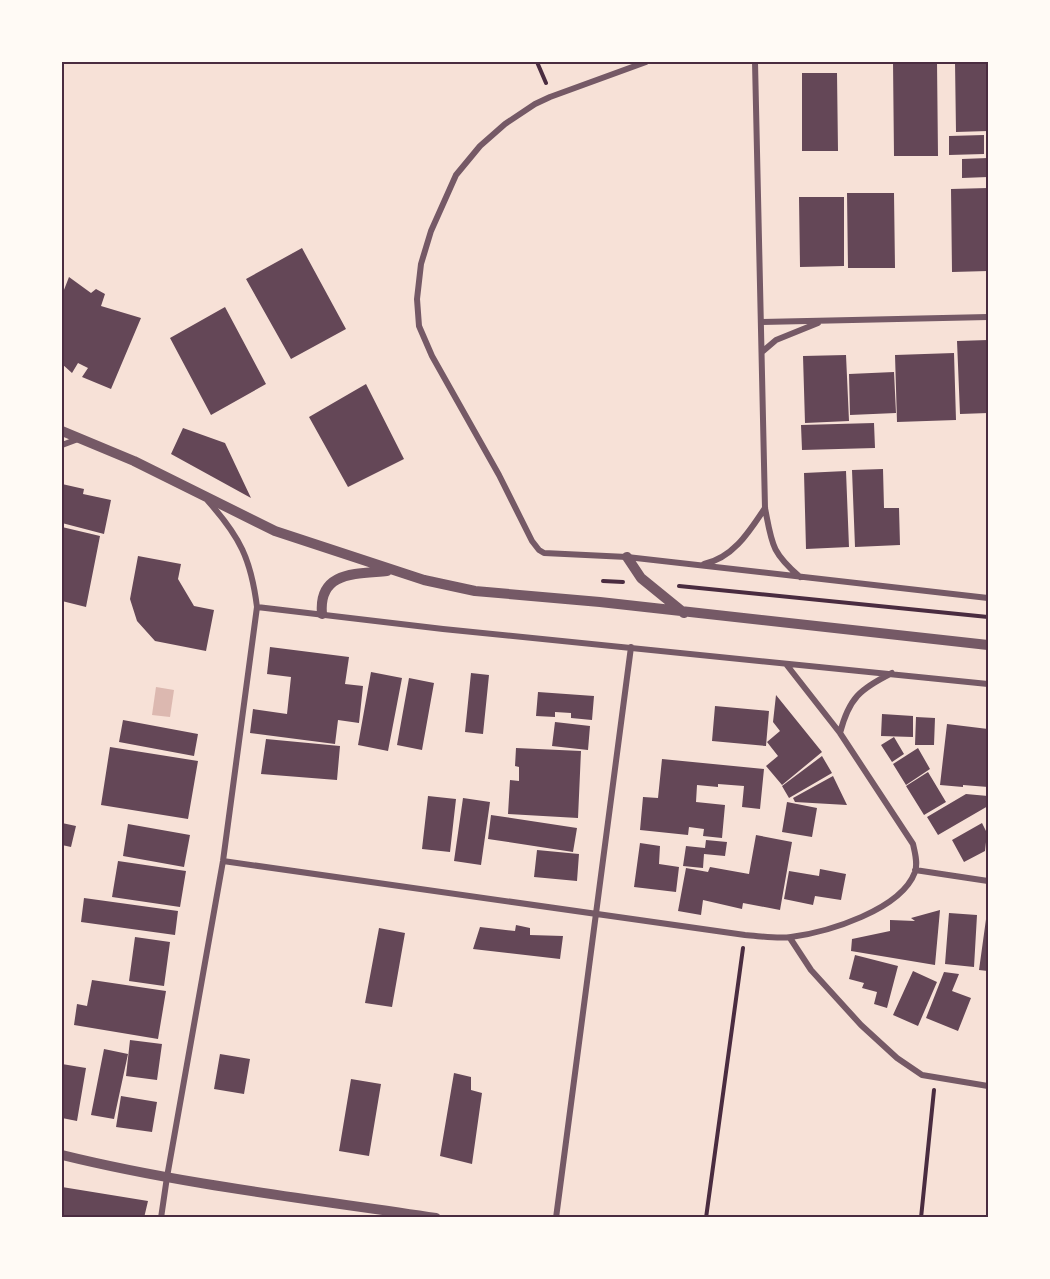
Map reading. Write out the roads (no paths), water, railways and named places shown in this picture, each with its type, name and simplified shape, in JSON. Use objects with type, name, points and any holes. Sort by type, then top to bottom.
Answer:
[{"type":"street","points":[[646,62],[535,104],[505,124],[480,146],[456,176],[431,231],[421,264],[417,299],[419,326],[432,356],[499,475],[527,533],[539,550],[544,553],[627,557],[988,598]]},
{"type":"street","points":[[755,62],[765,508],[772,545],[783,563],[801,578]]},
{"type":"street","points":[[761,322],[988,317]]},
{"type":"street","points":[[762,352],[776,340],[795,330],[824,320]]},
{"type":"street","points":[[62,431],[134,461],[275,531],[424,580],[475,591],[600,602],[988,645]]},
{"type":"street","points":[[62,445],[79,439]]},
{"type":"street","points":[[161,1218],[223,861],[257,607],[253,578],[244,550],[230,525],[206,498]]},
{"type":"street","points":[[697,566],[713,562],[731,551],[746,536],[765,508]]},
{"type":"street","points":[[627,557],[647,583],[685,613]]},
{"type":"street","points":[[322,614],[322,594],[327,586],[337,579],[349,575],[393,570]]},
{"type":"street","points":[[257,607],[443,629],[988,684]]},
{"type":"street","points":[[556,1218],[631,647]]},
{"type":"street","points":[[223,861],[745,935],[790,938],[848,923],[872,912],[906,888],[915,870],[916,858],[913,844],[840,733],[786,664]]},
{"type":"street","points":[[840,733],[851,702],[870,684],[893,673]]},
{"type":"street","points":[[915,870],[988,881]]},
{"type":"street","points":[[790,938],[811,970],[886,1049],[917,1072],[935,1078],[988,1086]]},
{"type":"street","points":[[62,1155],[110,1167],[167,1177],[436,1218]]}]
